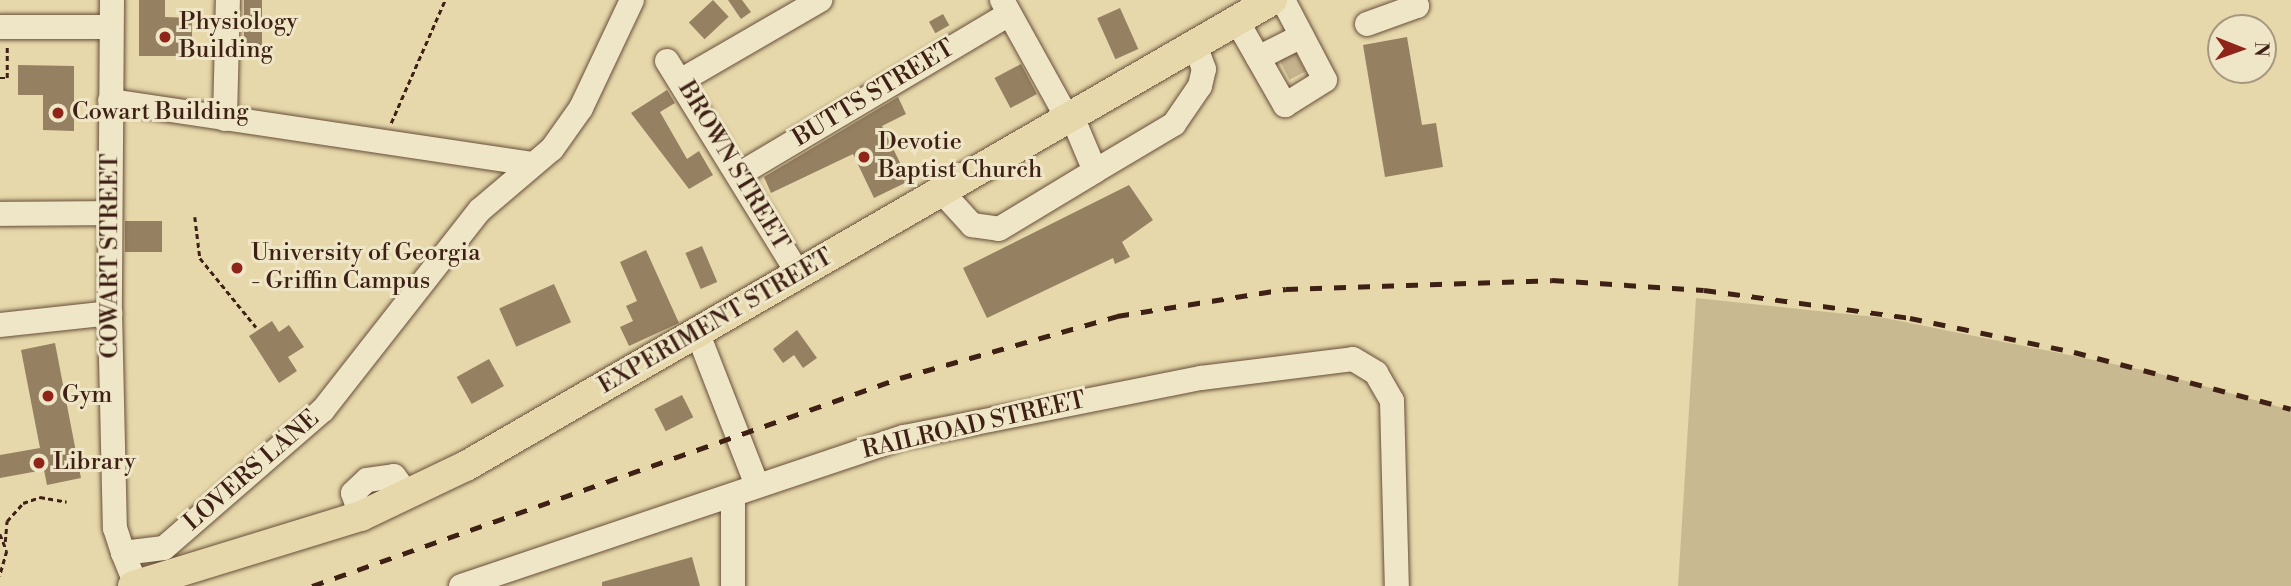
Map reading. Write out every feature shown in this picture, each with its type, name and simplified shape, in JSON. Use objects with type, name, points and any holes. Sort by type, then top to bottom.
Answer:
[{"type":"main road","name":"EXPERIMENT STREET","points":[[135,585],[361,516],[407,494],[698,334],[797,272],[1071,120],[1270,1]]},
{"type":"street","name":"COWART STREET","points":[[112,0],[110,313],[115,527],[123,553]]},
{"type":"street","points":[[225,119],[228,0]]},
{"type":"street","name":"LOVERS LANE","points":[[123,553],[164,548],[323,410],[444,252],[531,164],[552,149],[581,108],[632,0]]},
{"type":"street","points":[[682,80],[820,0]]},
{"type":"street","points":[[1237,21],[1288,59],[1270,1]]},
{"type":"street","points":[[1367,24],[1419,2]]},
{"type":"street","points":[[1006,7],[1071,120],[1095,171]]},
{"type":"street","name":"BUTTS STREET","points":[[738,175],[1006,7]]},
{"type":"street","points":[[0,27],[111,27]]},
{"type":"street","points":[[942,192],[972,225],[999,229],[1174,124],[1200,86],[1204,69],[1195,46]]},
{"type":"street","name":"BROWN STREET","points":[[667,61],[682,80],[797,272]]},
{"type":"street","points":[[110,101],[381,145],[531,164]]},
{"type":"street","points":[[0,214],[109,213]]},
{"type":"street","points":[[0,325],[110,313]]},
{"type":"street","points":[[698,334],[757,485]]},
{"type":"street","name":"RAILROAD STREET","points":[[461,586],[495,580],[757,485],[905,437],[1201,378],[1332,359],[1353,359],[1376,373],[1392,401],[1397,586]]},
{"type":"street","points":[[733,495],[733,586]]},
{"type":"street","points":[[123,553],[135,585]]},
{"type":"path","points":[[381,145],[445,0]]},
{"type":"path","points":[[195,217],[200,258],[256,327]]},
{"type":"path","points":[[0,525],[31,499],[67,502]]},
{"type":"path","points":[[0,576],[7,521]]},
{"type":"path","points":[[0,534],[5,542]]},
{"type":"shaded area","points":[[1696,298],[1885,318],[2153,372],[2291,410],[2291,586],[1678,586]]},
{"type":"building","name":"Physiology Building","points":[[139,0],[165,0],[165,17],[192,18],[192,56],[139,56]]},
{"type":"building","points":[[244,0],[262,0],[262,56],[244,56]]},
{"type":"building","points":[[713,0],[729,17],[705,39],[689,23]]},
{"type":"building","points":[[728,0],[742,0],[751,12],[741,19]]},
{"type":"building","points":[[1120,8],[1138,49],[1115,59],[1097,18]]},
{"type":"building","points":[[943,14],[949,25],[935,33],[929,22]]},
{"type":"building","points":[[1407,37],[1422,125],[1436,123],[1443,167],[1385,177],[1363,45]]},
{"type":"building","points":[[1021,64],[1037,94],[1010,108],[995,78]]},
{"type":"building","name":"Cowart Building","points":[[18,65],[74,66],[74,131],[43,130],[43,95],[18,95]]},
{"type":"building","points":[[667,90],[675,103],[660,112],[687,159],[699,151],[713,175],[689,189],[631,113]]},
{"type":"building","points":[[898,97],[906,114],[882,126],[909,181],[874,198],[853,154],[771,193],[764,177]]},
{"type":"building","points":[[1129,185],[1153,220],[1122,242],[1130,257],[1115,264],[1113,258],[987,318],[963,268]]},
{"type":"building","points":[[125,221],[162,221],[162,252],[125,252]]},
{"type":"building","points":[[702,246],[717,282],[701,289],[685,253]]},
{"type":"building","points":[[646,250],[679,323],[629,346],[620,327],[633,321],[626,306],[637,301],[620,262]]},
{"type":"building","points":[[554,284],[571,322],[516,347],[499,308]]},
{"type":"building","points":[[272,321],[279,332],[289,325],[304,347],[288,357],[297,371],[279,383],[249,336]]},
{"type":"building","points":[[797,330],[817,358],[803,368],[794,355],[783,363],[773,349]]},
{"type":"building","name":"Gym","points":[[55,343],[81,478],[47,485],[44,470],[0,478],[0,455],[40,448],[21,350]]},
{"type":"building","points":[[489,359],[504,386],[472,404],[457,377]]},
{"type":"building","points":[[682,395],[693,417],[666,431],[654,409]]},
{"type":"building","points":[[692,557],[700,586],[602,586],[602,582]]},
{"type":"tunnel","points":[[1284,69],[1300,61]]},
{"type":"railway","points":[[312,586],[900,378],[1117,316],[1286,289],[1552,280],[1704,290],[1910,318],[2074,352],[2291,409]]},
{"type":"place","name":"Physiology Building","points":[[165,37]]},
{"type":"place","name":"Cowart Building","points":[[58,113]]},
{"type":"place","name":"Devotie Baptist Church","points":[[864,157]]},
{"type":"place","name":"University of Georgia - Griffin Campus","points":[[237,268]]},
{"type":"place","name":"Gym","points":[[48,396]]},
{"type":"place","name":"Library","points":[[39,463]]}]
